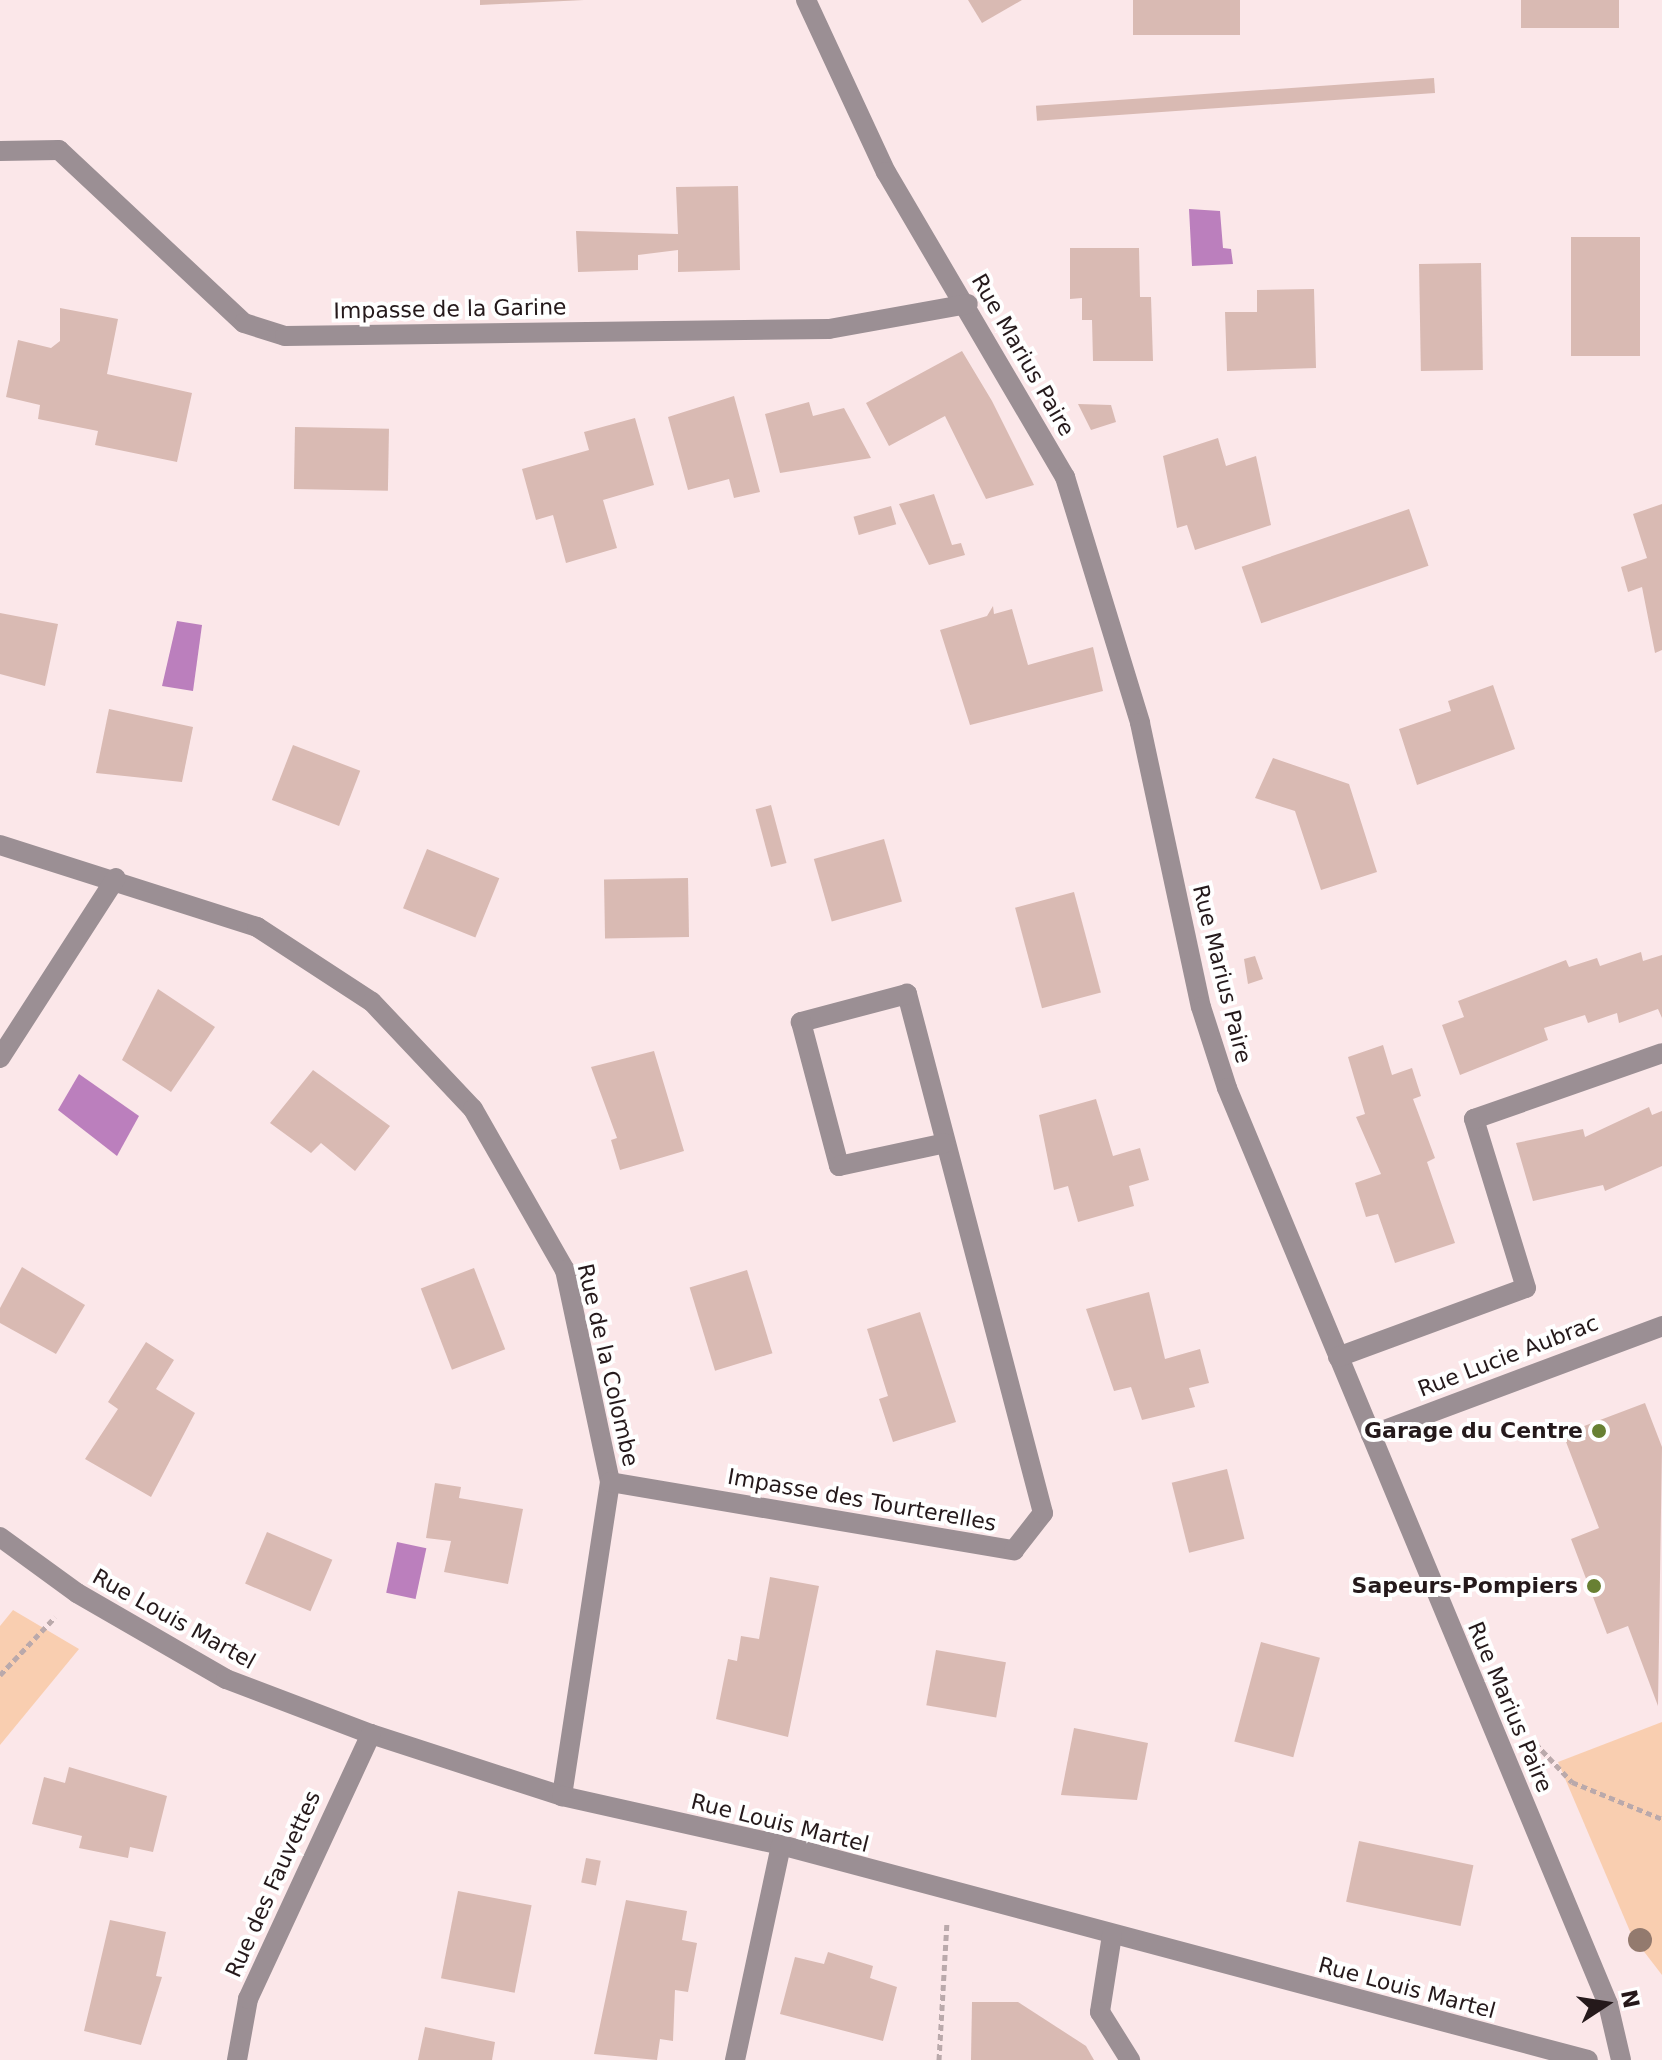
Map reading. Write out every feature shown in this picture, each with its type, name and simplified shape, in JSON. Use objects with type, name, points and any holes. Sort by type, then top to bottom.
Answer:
[{"type":"street","name":"Rue Marius Paire","points":[[806,0],[886,172],[968,304],[1065,477],[1140,723],[1201,1007],[1338,1357],[1608,2004],[1621,2060]]},
{"type":"street","name":"Impasse de la Garine","points":[[0,151],[59,150],[244,323],[285,336],[829,329],[968,304]]},
{"type":"street","name":"Rue de la Colombe","points":[[0,845],[116,878],[270,936],[372,1002],[473,1109],[565,1270],[610,1482],[562,1796]]},
{"type":"street","points":[[0,1058],[116,878]]},
{"type":"street","name":"Impasse des Tourterelles","points":[[610,1482],[1014,1550],[1043,1513],[907,994],[801,1022],[839,1166],[945,1143]]},
{"type":"street","points":[[1338,1357],[1526,1288],[1474,1119],[1662,1053]]},
{"type":"street","name":"Rue Lucie Aubrac","points":[[1371,1435],[1662,1326]]},
{"type":"street","name":"Rue Louis Martel","points":[[0,1537],[77,1593],[226,1679],[371,1734],[562,1796],[781,1845],[952,1894],[1588,2060]]},
{"type":"street","name":"Rue des Fauvettes","points":[[237,2060],[248,1999],[371,1734]]},
{"type":"street","points":[[735,2060],[781,1845]]},
{"type":"street","points":[[1112,1935],[1100,2012],[1130,2060]]},
{"type":"path","points":[[0,1675],[77,1593]]},
{"type":"path","points":[[1505,1756],[1540,1741],[1572,1782],[1662,1819]]},
{"type":"path","points":[[939,2060],[941,1952],[952,1894]]},
{"type":"shaded area","points":[[1189,209],[1220,211],[1223,248],[1231,249],[1233,264],[1192,266]]},
{"type":"shaded area","points":[[177,621],[202,625],[193,691],[162,686]]},
{"type":"shaded area","points":[[79,1074],[139,1116],[117,1156],[58,1110]]},
{"type":"shaded area","points":[[397,1542],[426,1548],[416,1599],[386,1593]]},
{"type":"shaded area","points":[[13,1610],[79,1649],[0,1745],[0,1626]]},
{"type":"shaded area","points":[[1662,1722],[1662,1975],[1632,1936],[1558,1762]]},
{"type":"building","points":[[480,0],[584,0],[480,5]]},
{"type":"building","points":[[968,0],[1022,0],[982,23]]},
{"type":"building","points":[[1133,0],[1240,0],[1240,35],[1133,35]]},
{"type":"building","points":[[1521,0],[1619,0],[1619,28],[1521,28]]},
{"type":"building","points":[[1434,78],[1435,93],[1037,121],[1036,106]]},
{"type":"building","points":[[738,186],[740,270],[678,272],[678,250],[638,255],[638,270],[578,272],[576,231],[678,234],[676,187]]},
{"type":"building","points":[[1571,237],[1640,237],[1640,356],[1571,356]]},
{"type":"building","points":[[1070,248],[1139,248],[1140,297],[1151,297],[1153,361],[1093,361],[1092,320],[1082,320],[1082,298],[1070,299]]},
{"type":"building","points":[[1481,263],[1483,370],[1421,371],[1419,264]]},
{"type":"building","points":[[1314,289],[1316,368],[1227,371],[1225,312],[1257,312],[1257,290]]},
{"type":"building","points":[[60,308],[118,319],[107,374],[192,393],[177,462],[95,445],[98,431],[38,419],[40,405],[6,397],[18,340],[51,348],[60,341]]},
{"type":"building","points":[[962,351],[992,401],[1034,485],[986,499],[945,416],[889,446],[866,403]]},
{"type":"building","points":[[734,396],[760,492],[734,498],[729,479],[688,490],[668,417]]},
{"type":"building","points":[[809,402],[813,416],[844,408],[871,458],[780,473],[765,414]]},
{"type":"building","points":[[1078,404],[1111,405],[1116,422],[1091,430]]},
{"type":"building","points":[[635,418],[654,485],[603,500],[617,548],[566,563],[553,515],[536,520],[522,469],[589,450],[584,432]]},
{"type":"building","points":[[295,427],[389,429],[388,491],[294,489]]},
{"type":"building","points":[[1218,438],[1226,466],[1256,456],[1271,525],[1195,550],[1187,525],[1177,528],[1163,456]]},
{"type":"building","points":[[934,494],[952,545],[961,543],[965,555],[929,565],[899,504]]},
{"type":"building","points":[[1662,504],[1662,650],[1655,653],[1642,587],[1628,592],[1621,567],[1647,558],[1633,514]]},
{"type":"building","points":[[891,506],[896,524],[859,535],[854,517]]},
{"type":"building","points":[[1409,509],[1429,566],[1261,623],[1242,567]]},
{"type":"building","points":[[993,606],[994,614],[1012,609],[1028,665],[1093,647],[1103,691],[970,725],[940,630],[987,616]]},
{"type":"building","points":[[0,613],[58,624],[45,686],[0,674]]},
{"type":"building","points":[[1493,685],[1515,749],[1417,785],[1399,729],[1451,711],[1448,701]]},
{"type":"building","points":[[109,709],[193,727],[182,782],[96,773]]},
{"type":"building","points":[[293,745],[360,771],[339,826],[272,800]]},
{"type":"building","points":[[1273,758],[1349,784],[1377,872],[1321,890],[1295,811],[1255,798]]},
{"type":"building","points":[[771,805],[787,863],[771,867],[756,809]]},
{"type":"building","points":[[884,839],[902,901],[832,922],[814,859]]},
{"type":"building","points":[[427,849],[499,878],[475,938],[403,908]]},
{"type":"building","points":[[688,878],[689,937],[605,938],[604,879]]},
{"type":"building","points":[[1074,892],[1101,992],[1042,1008],[1015,908]]},
{"type":"building","points":[[1641,952],[1643,961],[1662,955],[1662,1018],[1658,1009],[1619,1023],[1617,1013],[1588,1023],[1585,1015],[1544,1028],[1548,1040],[1460,1075],[1442,1025],[1464,1017],[1458,1001],[1566,960],[1569,967],[1597,958],[1600,966]]},
{"type":"building","points":[[1255,956],[1263,979],[1248,984],[1244,959]]},
{"type":"building","points":[[158,989],[215,1027],[171,1092],[122,1060]]},
{"type":"building","points":[[1383,1045],[1392,1075],[1412,1068],[1421,1096],[1413,1099],[1435,1158],[1427,1162],[1455,1243],[1395,1263],[1378,1214],[1366,1217],[1355,1183],[1381,1174],[1356,1117],[1365,1114],[1348,1057]]},
{"type":"building","points":[[654,1051],[684,1151],[620,1170],[611,1140],[617,1138],[591,1067]]},
{"type":"building","points":[[313,1070],[390,1126],[355,1171],[321,1143],[311,1153],[270,1123]]},
{"type":"building","points":[[1096,1099],[1113,1156],[1140,1148],[1149,1180],[1129,1186],[1134,1206],[1078,1222],[1068,1186],[1054,1190],[1039,1115]]},
{"type":"building","points":[[1649,1107],[1652,1115],[1662,1111],[1662,1166],[1605,1191],[1603,1185],[1533,1201],[1516,1143],[1583,1129],[1585,1137]]},
{"type":"building","points":[[22,1267],[85,1305],[56,1354],[0,1323],[0,1308]]},
{"type":"building","points":[[474,1268],[505,1349],[452,1370],[421,1288]]},
{"type":"building","points":[[747,1270],[772,1353],[715,1371],[690,1288]]},
{"type":"building","points":[[1149,1292],[1165,1359],[1200,1349],[1209,1383],[1189,1388],[1195,1407],[1142,1420],[1131,1387],[1114,1391],[1086,1309]]},
{"type":"building","points":[[920,1312],[956,1422],[893,1442],[879,1399],[888,1396],[867,1329]]},
{"type":"building","points":[[146,1342],[174,1360],[156,1389],[195,1413],[151,1497],[85,1459],[118,1409],[108,1402]]},
{"type":"building","points":[[1645,1403],[1662,1447],[1658,1706],[1628,1626],[1607,1634],[1571,1539],[1599,1528],[1563,1434]]},
{"type":"building","points":[[1227,1469],[1244,1539],[1189,1553],[1172,1483]]},
{"type":"building","points":[[435,1483],[461,1487],[459,1498],[523,1509],[508,1584],[444,1572],[451,1541],[426,1538]]},
{"type":"building","points":[[267,1532],[332,1560],[310,1611],[245,1584]]},
{"type":"building","points":[[770,1577],[819,1586],[788,1737],[716,1719],[728,1659],[737,1661],[741,1636],[759,1639]]},
{"type":"building","points":[[1261,1642],[1320,1658],[1293,1757],[1234,1741]]},
{"type":"building","points":[[936,1650],[1006,1662],[996,1717],[926,1705]]},
{"type":"building","points":[[1074,1728],[1148,1743],[1137,1800],[1061,1795]]},
{"type":"building","points":[[69,1767],[167,1796],[153,1852],[130,1847],[128,1858],[79,1848],[82,1836],[32,1824],[44,1777],[65,1783]]},
{"type":"building","points":[[1359,1841],[1473,1865],[1461,1926],[1346,1902]]},
{"type":"building","points":[[586,1858],[601,1861],[596,1885],[581,1883]]},
{"type":"building","points":[[458,1891],[532,1905],[515,1993],[441,1978]]},
{"type":"building","points":[[626,1900],[687,1911],[682,1940],[697,1943],[688,1992],[675,1990],[673,2041],[660,2039],[657,2060],[594,2054]]},
{"type":"building","points":[[110,1920],[166,1932],[156,1976],[162,1977],[141,2045],[84,2031]]},
{"type":"building","points":[[828,1952],[873,1966],[870,1978],[897,1987],[883,2041],[780,2014],[795,1957],[824,1964]]},
{"type":"building","points":[[972,2002],[1018,2002],[1086,2046],[1094,2060],[971,2060]]},
{"type":"building","points":[[425,2027],[495,2042],[492,2060],[418,2060]]},
{"type":"place","name":"Garage du Centre","points":[[1599,1431]]},
{"type":"place","name":"Sapeurs-Pompiers","points":[[1594,1586]]}]
